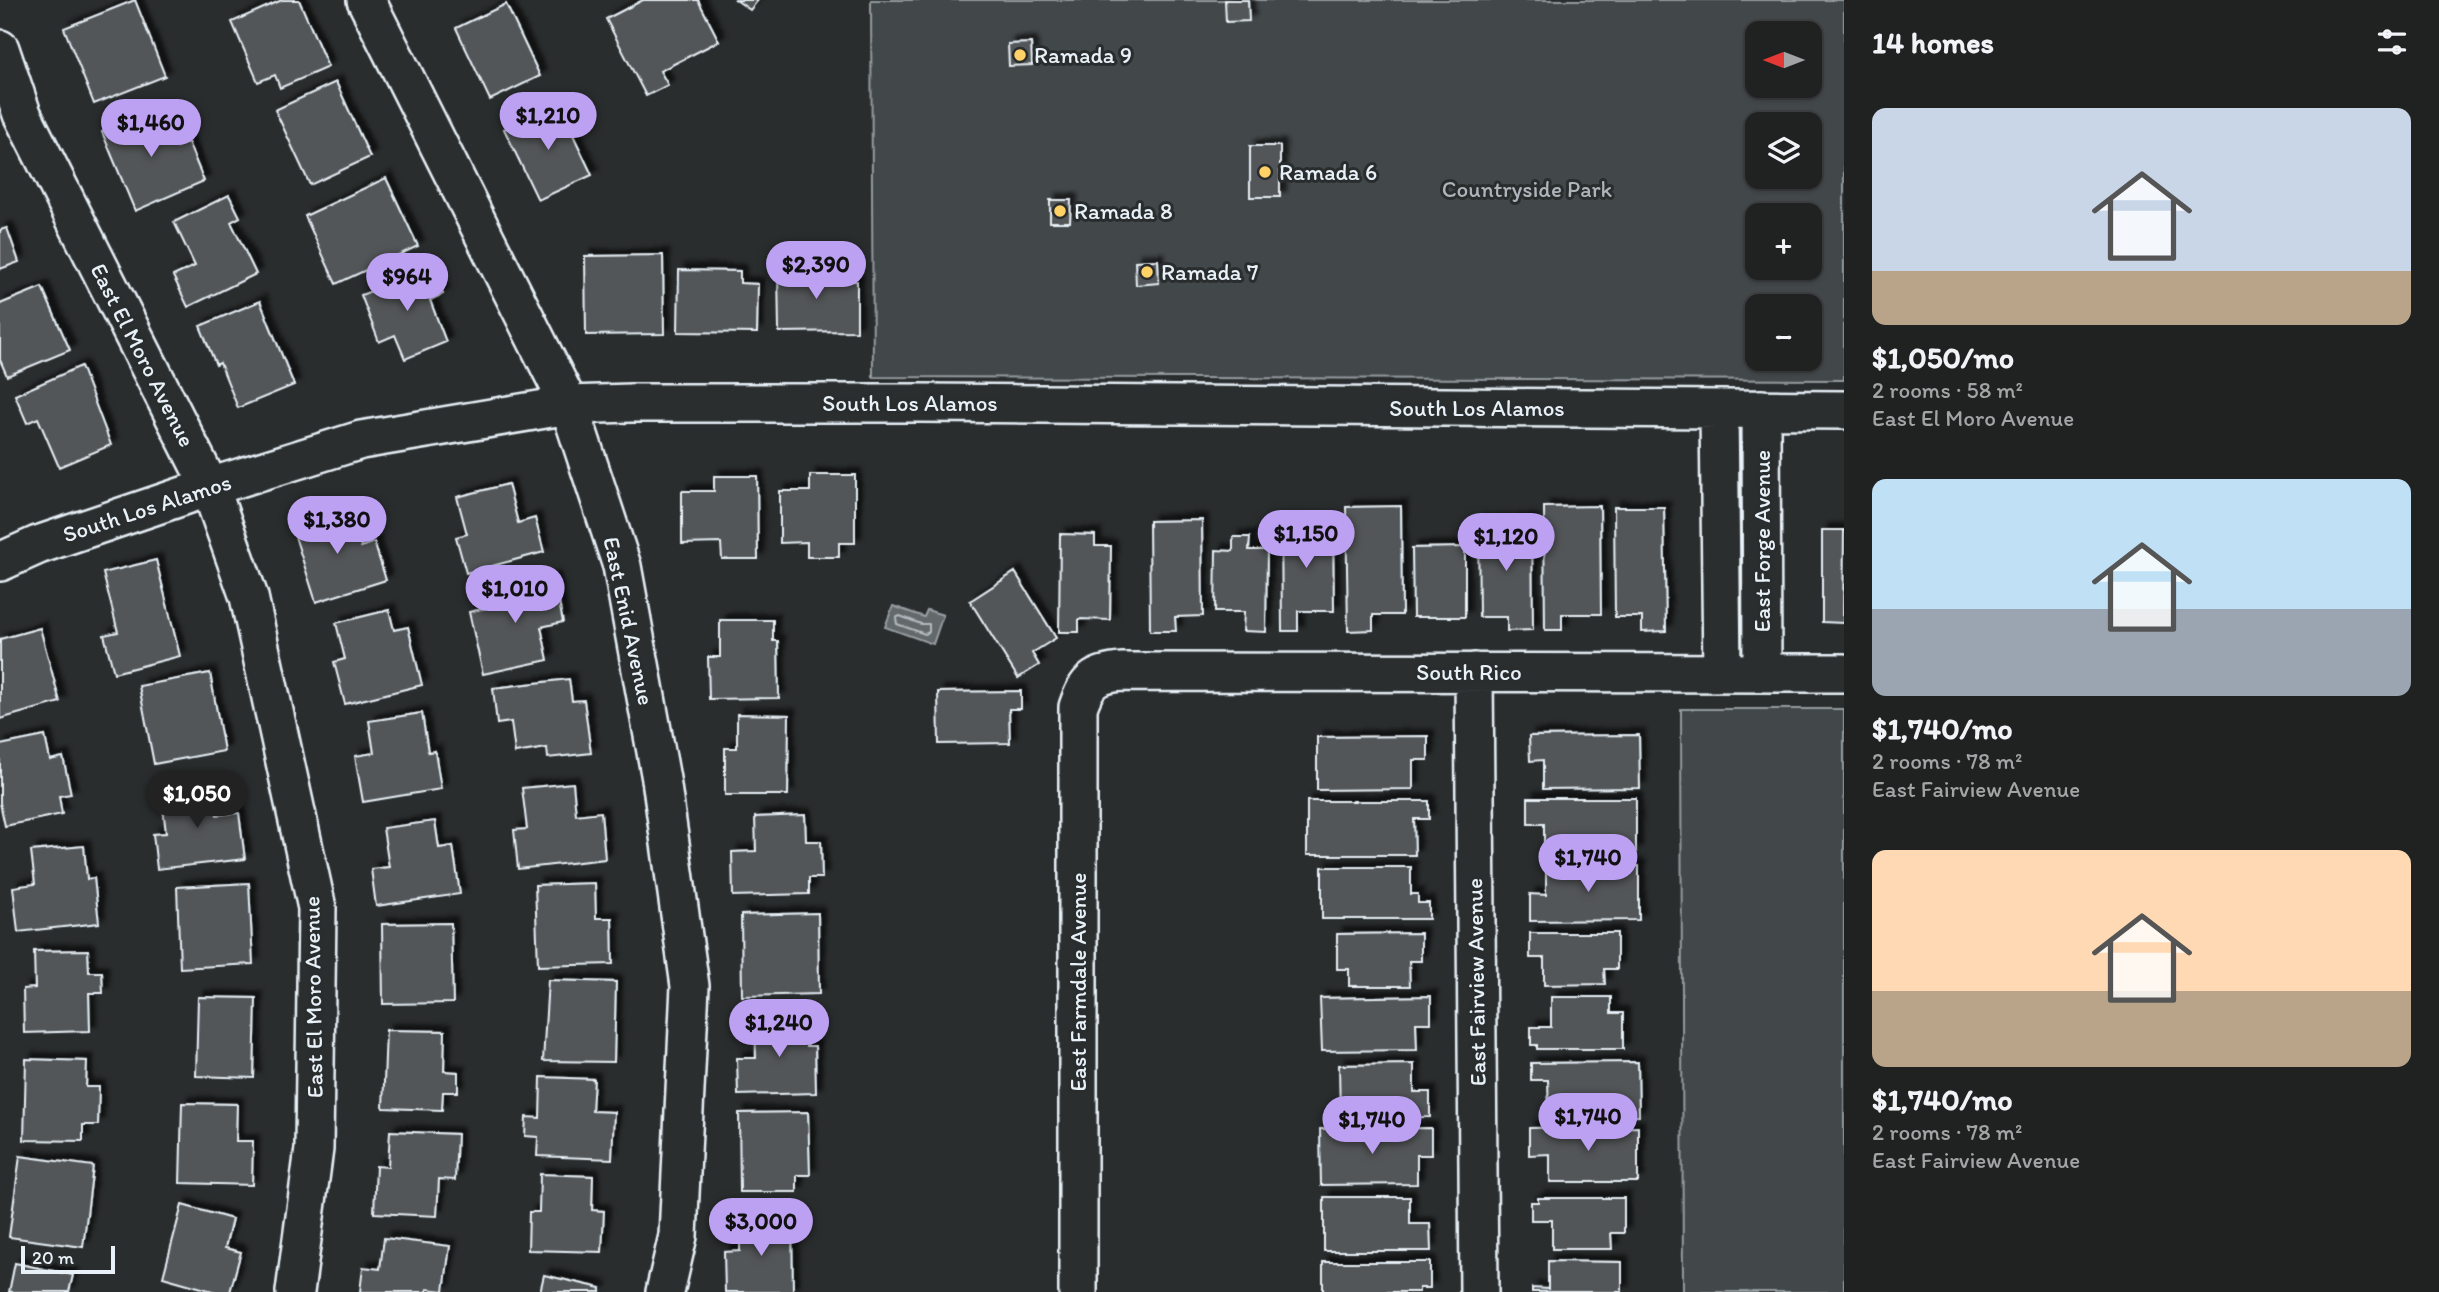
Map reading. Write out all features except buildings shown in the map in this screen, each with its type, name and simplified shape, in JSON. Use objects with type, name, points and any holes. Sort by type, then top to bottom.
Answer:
[{"type":"street","name":"East Enid Avenue","points":[[369,1],[569,405],[622,566],[662,779],[690,986],[678,1236],[665,1292]]},
{"type":"street","name":"East El Moro Avenue","points":[[0,49],[22,114],[209,487],[249,597],[317,908],[314,1149],[295,1292]]},
{"type":"street","name":"South Los Alamos","points":[[0,562],[38,545],[209,487],[361,440],[569,405],[916,403],[1844,410]]},
{"type":"street","name":"East Forge Avenue","points":[[1719,409],[1722,672]]},
{"type":"street","name":"East Forge Avenue","points":[[1761,409],[1762,672]]},
{"type":"street","name":"South Rico","points":[[1095,678],[1107,673],[1123,672],[1844,673]]},
{"type":"street","name":"East Fairview Avenue","points":[[1474,673],[1479,1292]]},
{"type":"street","name":"East Farmdale Avenue","points":[[1078,1292],[1078,707],[1083,692],[1095,678]]},
{"type":"green space","name":"Countryside Park","points":[[871,0],[1844,0],[1844,380],[873,377]]},
{"type":"green space","points":[[1681,709],[1844,709],[1844,1292],[1683,1292]]},
{"type":"water","points":[[893,606],[924,617],[927,610],[943,615],[933,644],[885,627]]},
{"type":"place","name":"Ramada 9","points":[[1020,55]]},
{"type":"place","name":"Ramada 6","points":[[1265,172]]},
{"type":"place","name":"Ramada 8","points":[[1060,211]]},
{"type":"place","name":"Ramada 7","points":[[1147,272]]}]
